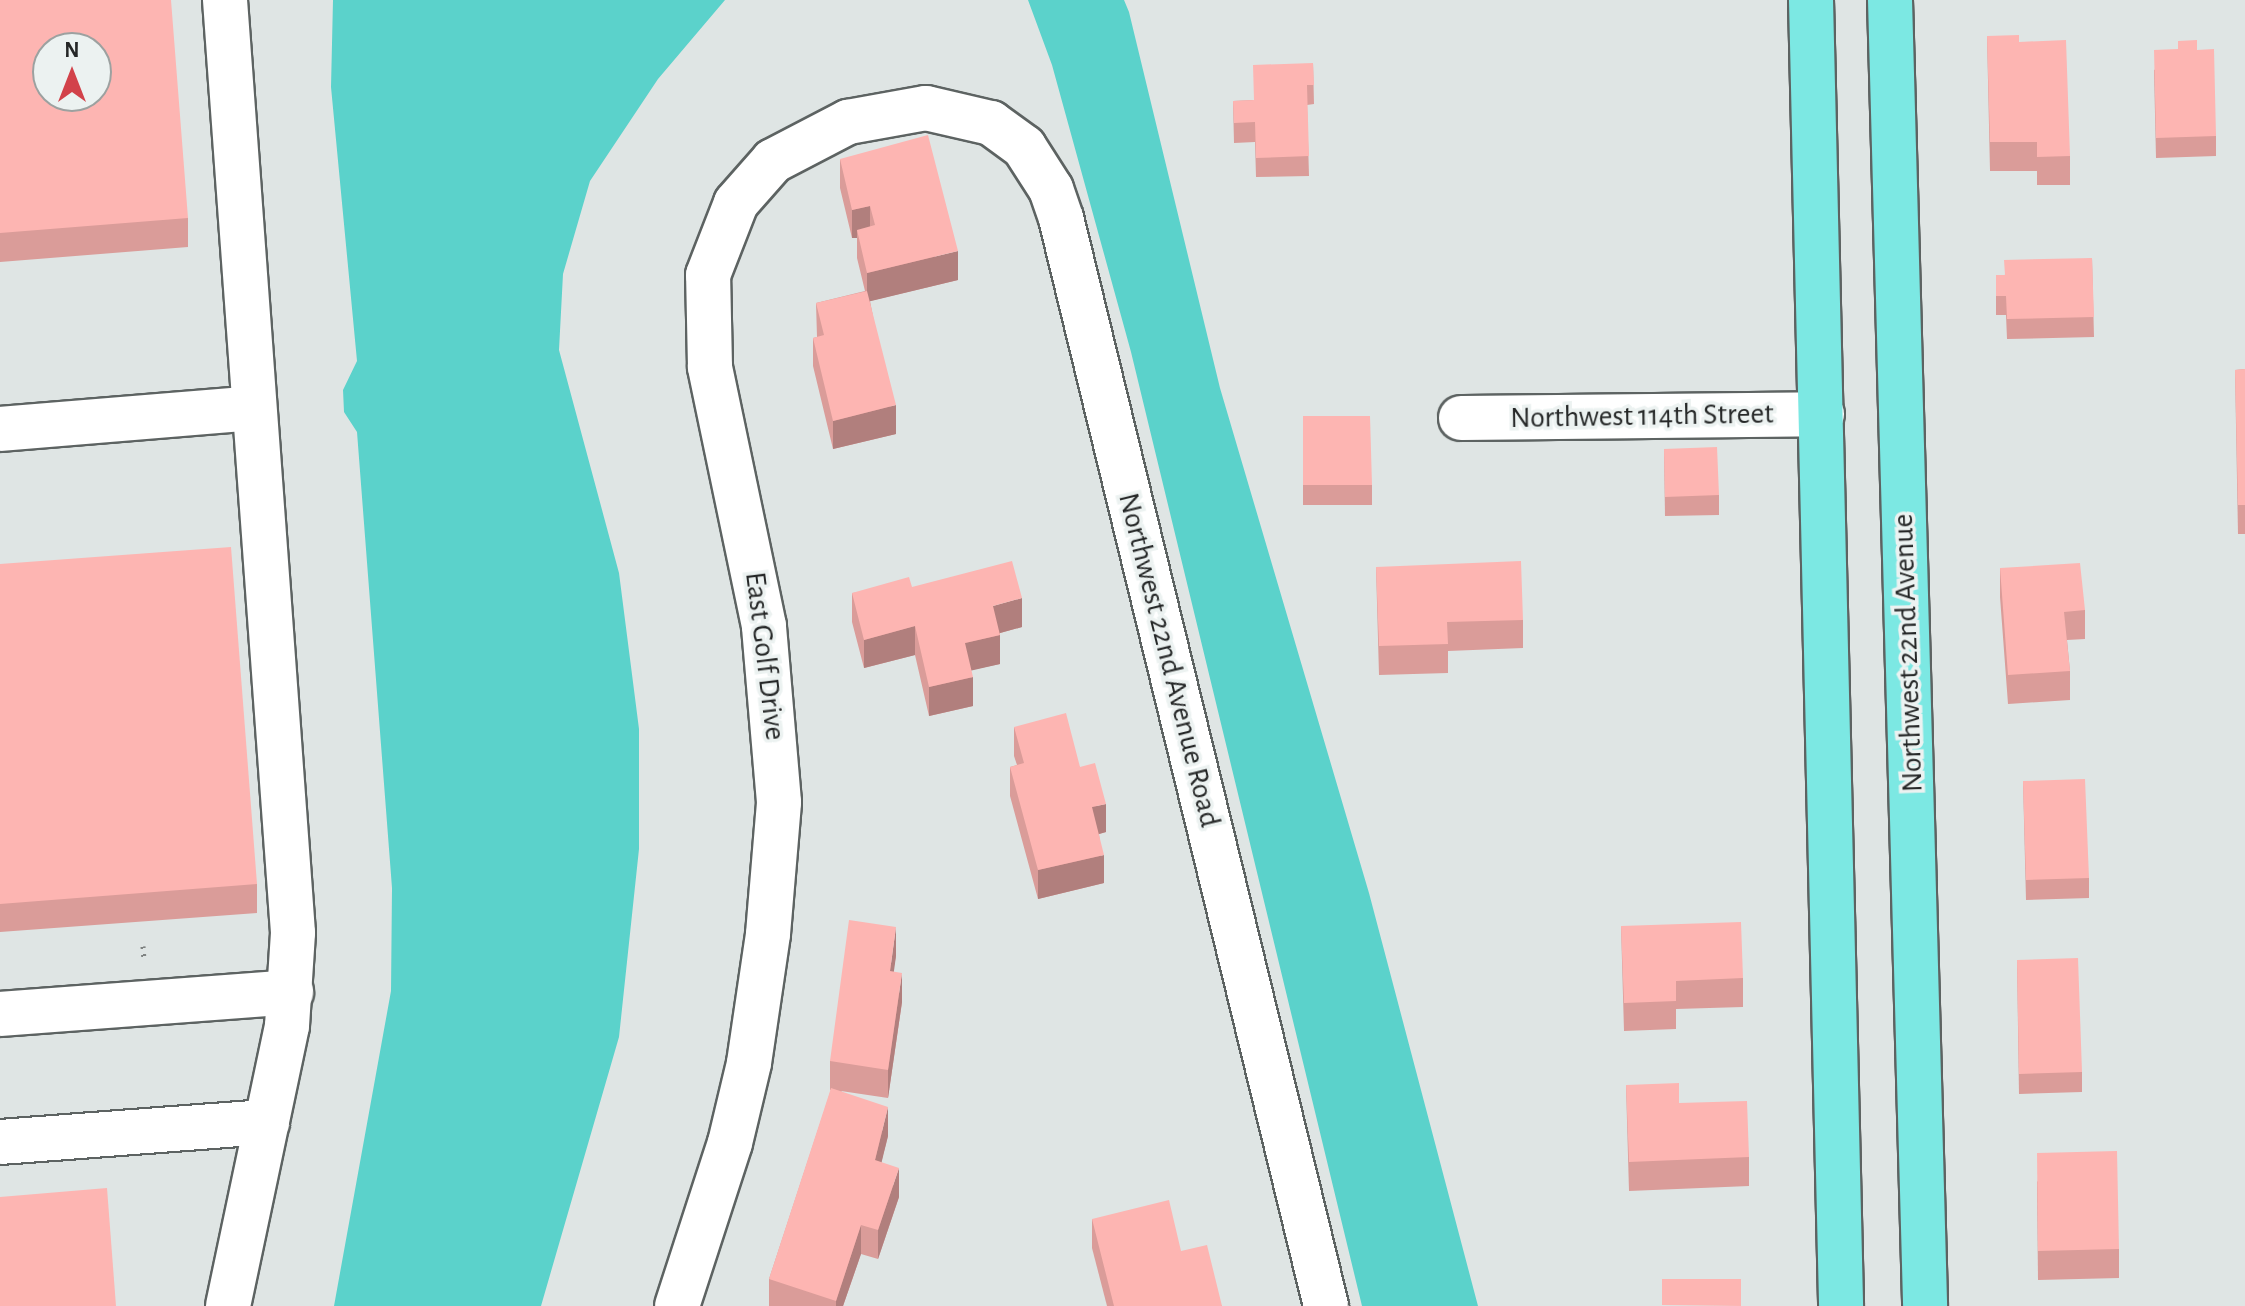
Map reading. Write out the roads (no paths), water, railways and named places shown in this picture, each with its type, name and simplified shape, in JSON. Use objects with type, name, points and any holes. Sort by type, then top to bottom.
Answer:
[{"type":"main road","points":[[1811,0],[1841,1306]]},
{"type":"main road","name":"Northwest 22nd Avenue","points":[[1890,0],[1925,1306]]},
{"type":"street","points":[[225,0],[291,901],[291,992],[228,1306]]},
{"type":"street","name":"East Golf Drive","points":[[677,1306],[730,1143],[749,1063],[768,934],[779,802],[773,700],[760,598],[710,367],[708,275],[736,203],[773,161],[828,129],[904,109]]},
{"type":"street","name":"Northwest 22nd Avenue Road","points":[[904,109],[950,111],[991,123],[1024,147],[1056,204],[1326,1306]]},
{"type":"street","points":[[0,429],[253,408]]},
{"type":"street","name":"Northwest 114th Street","points":[[1461,418],[1822,414]]},
{"type":"street","points":[[0,1014],[291,992]]},
{"type":"street","points":[[0,1142],[267,1122]]},
{"type":"water","points":[[333,0],[725,0],[658,79],[590,181],[563,274],[559,350],[619,573],[639,729],[639,849],[619,1037],[541,1306],[334,1306],[391,991],[392,888],[357,432],[344,412],[343,390],[357,361],[331,87]]},
{"type":"water","points":[[1028,0],[1124,0],[1129,12],[1220,388],[1369,893],[1478,1306],[1362,1306],[1131,352],[1052,65]]}]
